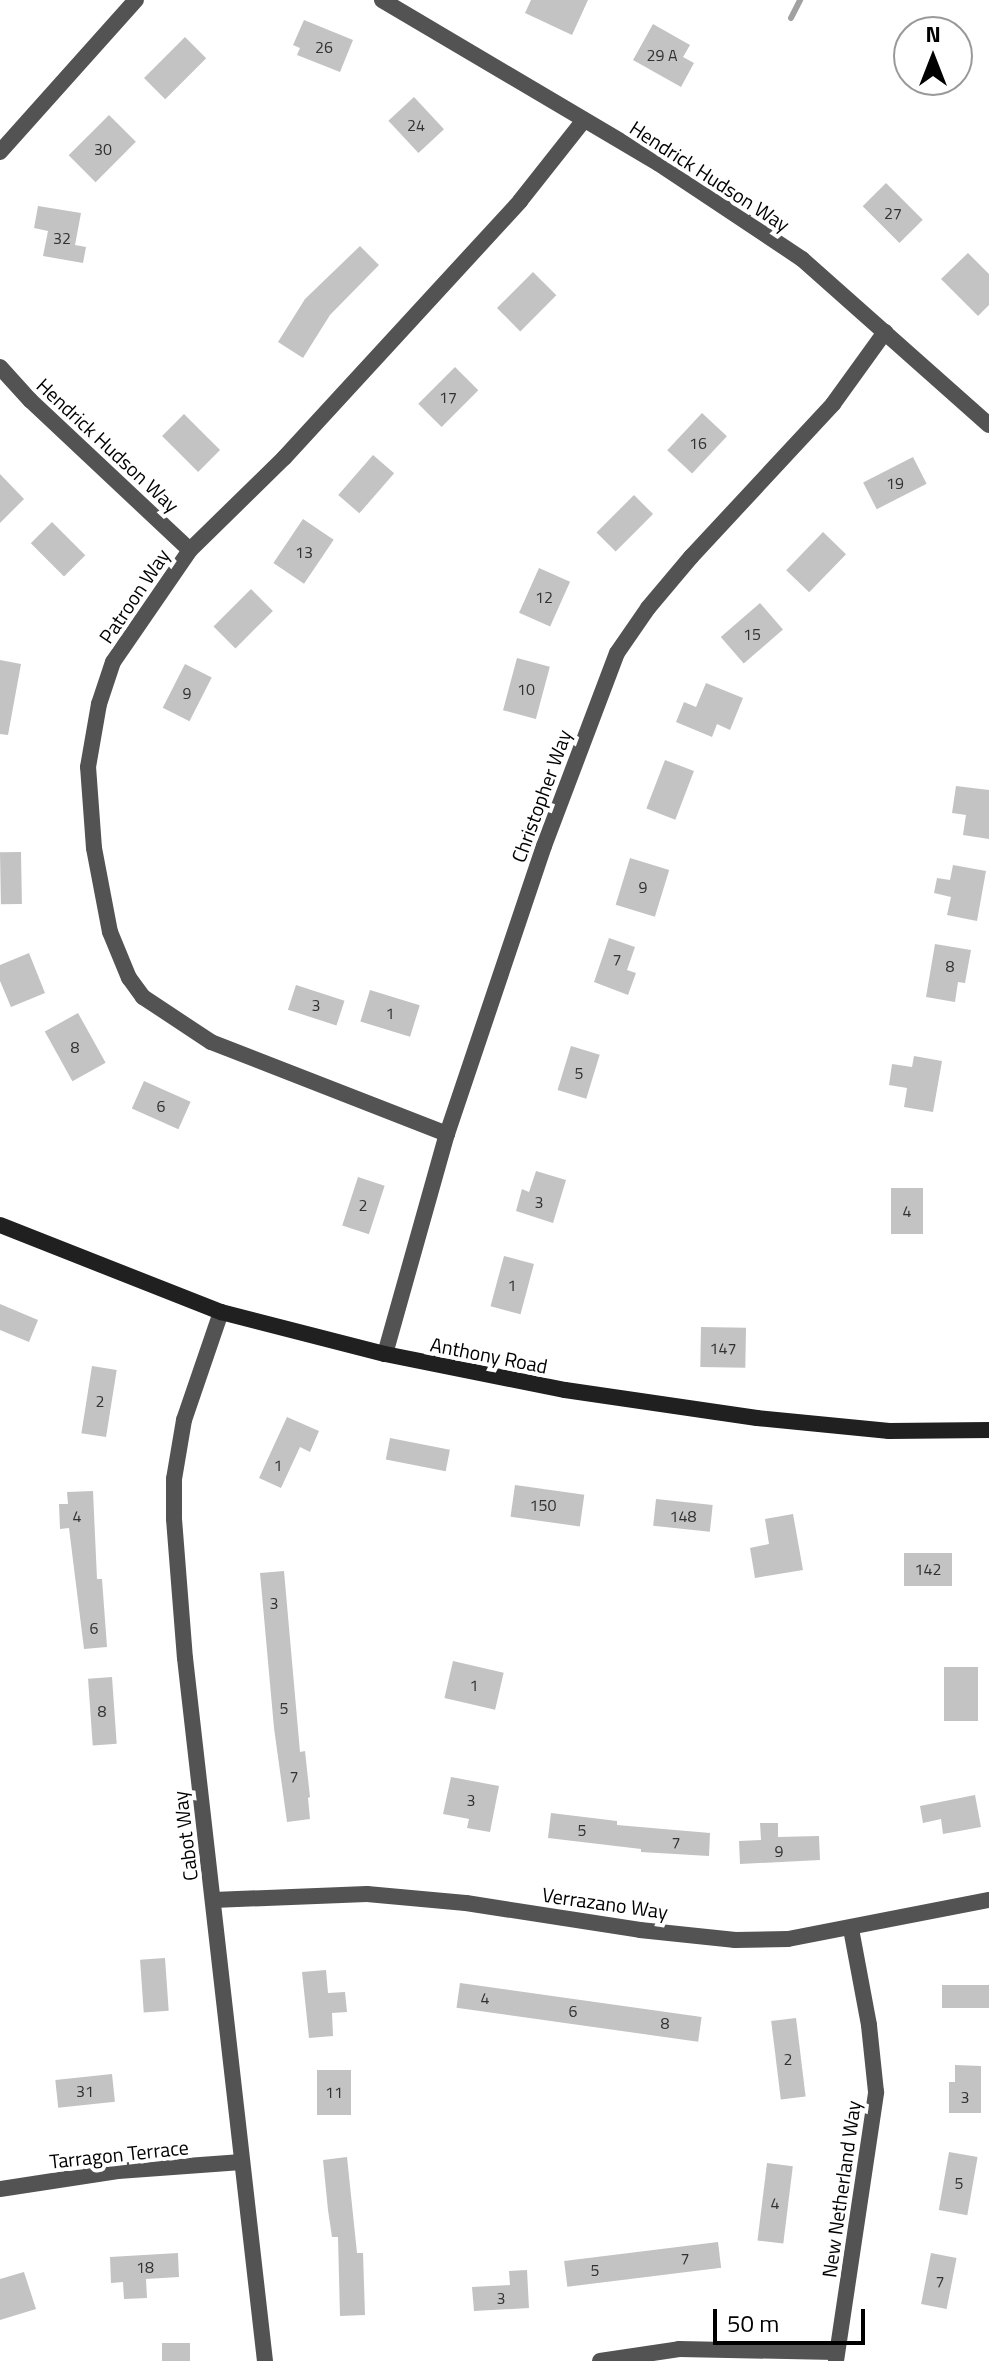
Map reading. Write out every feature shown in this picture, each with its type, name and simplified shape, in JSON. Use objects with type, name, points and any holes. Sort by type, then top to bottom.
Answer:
[{"type":"street","points":[[0,152],[136,0]]},
{"type":"street","name":"Hendrick Hudson Way","points":[[382,0],[658,163],[802,259],[989,425]]},
{"type":"street","name":"Patroon Way","points":[[447,1134],[211,1042],[143,997],[129,978],[110,932],[94,848],[88,767],[99,704],[113,662],[190,550],[284,458],[445,283],[520,201],[584,120]]},
{"type":"street","name":"Christopher Way","points":[[385,1354],[447,1134],[544,846],[617,653],[648,608],[691,557],[833,404],[885,332]]},
{"type":"street","name":"Hendrick Hudson Way","points":[[0,367],[30,400],[190,550]]},
{"type":"street","name":"Anthony Road","points":[[0,1225],[221,1312],[385,1354],[565,1390],[757,1418],[889,1431],[989,1430]]},
{"type":"street","name":"Cabot Way","points":[[221,1312],[184,1420],[174,1479],[185,1658],[265,2361]]},
{"type":"street","name":"Verrazano Way","points":[[213,1900],[367,1894],[466,1903],[640,1930],[735,1940],[788,1939],[989,1900]]},
{"type":"street","name":"New Netherland Way","points":[[836,2357],[876,2092],[869,2025],[851,1929]]},
{"type":"street","name":"Tarragon Terrace","points":[[0,2189],[118,2171],[242,2162]]},
{"type":"street","points":[[600,2361],[679,2349],[836,2357]]},
{"type":"building","points":[[531,0],[588,0],[572,35],[525,13]]},
{"type":"building","points":[[304,20],[353,40],[340,72],[297,55],[300,48],[293,45]]},
{"type":"building","points":[[653,24],[690,45],[683,57],[694,63],[681,87],[633,60]]},
{"type":"building","points":[[185,37],[206,58],[165,99],[144,78]]},
{"type":"building","points":[[414,97],[444,129],[418,153],[388,121]]},
{"type":"building","points":[[109,115],[136,142],[96,182],[69,155]]},
{"type":"building","points":[[886,183],[923,220],[899,243],[863,206]]},
{"type":"building","points":[[38,206],[81,213],[75,245],[86,247],[83,263],[43,256],[48,231],[34,228]]},
{"type":"building","points":[[360,246],[379,265],[330,315],[303,358],[278,342],[305,299]]},
{"type":"building","points":[[968,253],[989,274],[989,305],[978,316],[941,279]]},
{"type":"building","points":[[533,272],[556,295],[520,331],[497,308]]},
{"type":"building","points":[[455,367],[478,390],[442,427],[418,404]]},
{"type":"building","points":[[702,413],[727,436],[692,473],[667,450]]},
{"type":"building","points":[[184,414],[220,450],[198,472],[162,436]]},
{"type":"building","points":[[373,455],[394,473],[359,513],[338,495]]},
{"type":"building","points":[[913,457],[927,484],[877,509],[863,482]]},
{"type":"building","points":[[0,474],[24,499],[0,523]]},
{"type":"building","points":[[634,495],[653,514],[616,552],[597,532]]},
{"type":"building","points":[[303,519],[334,540],[304,584],[273,563]]},
{"type":"building","points":[[52,522],[85,555],[64,576],[31,543]]},
{"type":"building","points":[[823,532],[846,554],[809,592],[786,570]]},
{"type":"building","points":[[539,568],[570,582],[550,627],[519,613]]},
{"type":"building","points":[[251,589],[273,611],[235,648],[214,626]]},
{"type":"building","points":[[760,603],[783,629],[744,664],[721,637]]},
{"type":"building","points":[[517,658],[550,667],[536,719],[503,710]]},
{"type":"building","points":[[0,660],[21,664],[8,735],[0,734]]},
{"type":"building","points":[[185,664],[212,678],[189,721],[163,708]]},
{"type":"building","points":[[706,683],[743,698],[730,730],[717,724],[712,737],[676,722],[684,702],[696,707]]},
{"type":"building","points":[[665,760],[694,771],[675,820],[646,809]]},
{"type":"building","points":[[956,786],[989,790],[989,839],[963,835],[966,815],[952,813]]},
{"type":"building","points":[[0,852],[21,852],[22,904],[1,904]]},
{"type":"building","points":[[630,858],[669,870],[655,917],[616,905]]},
{"type":"building","points":[[953,865],[986,871],[977,921],[947,915],[951,897],[934,893],[937,878],[950,880]]},
{"type":"building","points":[[609,938],[635,947],[627,970],[636,973],[628,995],[594,982]]},
{"type":"building","points":[[935,944],[971,950],[965,983],[958,982],[955,1002],[926,997]]},
{"type":"building","points":[[29,953],[45,993],[11,1007],[0,981],[0,965]]},
{"type":"building","points":[[296,985],[345,1001],[336,1025],[288,1010]]},
{"type":"building","points":[[370,990],[420,1005],[410,1037],[360,1022]]},
{"type":"building","points":[[78,1013],[106,1063],[72,1081],[45,1031]]},
{"type":"building","points":[[571,1046],[600,1055],[586,1099],[558,1090]]},
{"type":"building","points":[[914,1056],[942,1061],[933,1112],[904,1107],[907,1088],[889,1085],[892,1064],[912,1067]]},
{"type":"building","points":[[144,1081],[191,1102],[178,1129],[132,1108]]},
{"type":"building","points":[[536,1171],[566,1180],[553,1223],[516,1211],[522,1189],[529,1192]]},
{"type":"building","points":[[358,1177],[385,1186],[369,1234],[342,1226]]},
{"type":"building","points":[[891,1188],[923,1188],[923,1234],[891,1234]]},
{"type":"building","points":[[504,1256],[534,1264],[520,1314],[491,1306]]},
{"type":"building","points":[[0,1304],[38,1320],[29,1342],[0,1330]]},
{"type":"building","points":[[701,1327],[746,1328],[745,1368],[700,1367]]},
{"type":"building","points":[[92,1366],[117,1370],[106,1437],[81,1433]]},
{"type":"building","points":[[287,1417],[319,1431],[310,1452],[300,1447],[281,1488],[259,1478]]},
{"type":"building","points":[[390,1438],[450,1450],[446,1471],[386,1460]]},
{"type":"building","points":[[515,1485],[584,1495],[580,1526],[511,1517]]},
{"type":"building","points":[[93,1491],[97,1579],[102,1579],[107,1647],[84,1649],[69,1528],[60,1529],[59,1504],[68,1504],[67,1492]]},
{"type":"building","points":[[656,1499],[713,1505],[710,1532],[653,1526]]},
{"type":"building","points":[[793,1514],[803,1570],[755,1578],[750,1548],[769,1544],[765,1519]]},
{"type":"building","points":[[904,1553],[952,1553],[952,1586],[904,1586]]},
{"type":"building","points":[[284,1571],[300,1752],[305,1751],[310,1797],[310,1819],[287,1822],[274,1728],[260,1573]]},
{"type":"building","points":[[453,1661],[504,1673],[495,1710],[444,1698]]},
{"type":"building","points":[[944,1667],[978,1667],[978,1721],[944,1721]]},
{"type":"building","points":[[112,1677],[117,1744],[93,1746],[88,1679]]},
{"type":"building","points":[[451,1777],[499,1786],[490,1832],[467,1828],[469,1819],[443,1814]]},
{"type":"building","points":[[975,1795],[981,1827],[943,1834],[941,1819],[923,1823],[920,1806]]},
{"type":"building","points":[[551,1813],[617,1821],[617,1825],[710,1833],[709,1856],[641,1852],[641,1849],[548,1838]]},
{"type":"building","points":[[760,1823],[778,1823],[778,1837],[819,1836],[820,1860],[740,1864],[739,1841],[761,1840]]},
{"type":"building","points":[[165,1958],[169,2011],[144,2013],[140,1960]]},
{"type":"building","points":[[326,1970],[328,1993],[345,1992],[347,2012],[332,2013],[333,2036],[309,2038],[302,1972]]},
{"type":"building","points":[[460,1983],[702,2017],[698,2042],[457,2008]]},
{"type":"building","points":[[942,1985],[989,1985],[989,2008],[942,2008]]},
{"type":"building","points":[[796,2018],[806,2096],[781,2099],[771,2021]]},
{"type":"building","points":[[955,2065],[981,2066],[981,2113],[949,2113],[949,2082],[955,2082]]},
{"type":"building","points":[[317,2070],[351,2070],[351,2115],[317,2115]]},
{"type":"building","points":[[112,2074],[115,2102],[58,2108],[55,2080]]},
{"type":"building","points":[[949,2152],[978,2157],[967,2215],[939,2210]]},
{"type":"building","points":[[347,2157],[357,2253],[363,2253],[365,2315],[340,2316],[338,2237],[332,2237],[323,2160]]},
{"type":"building","points":[[767,2163],[793,2166],[783,2244],[757,2240]]},
{"type":"building","points":[[718,2242],[721,2268],[567,2287],[564,2261]]},
{"type":"building","points":[[178,2253],[179,2277],[146,2279],[147,2298],[124,2299],[123,2282],[111,2283],[110,2257]]},
{"type":"building","points":[[931,2253],[957,2258],[947,2309],[921,2304]]},
{"type":"building","points":[[527,2270],[529,2308],[474,2311],[472,2287],[510,2285],[509,2271]]},
{"type":"building","points":[[24,2272],[36,2309],[0,2320],[0,2279]]},
{"type":"building","points":[[162,2343],[190,2343],[190,2361],[162,2361]]},
{"type":"waterway","points":[[791,18],[800,0]]}]
